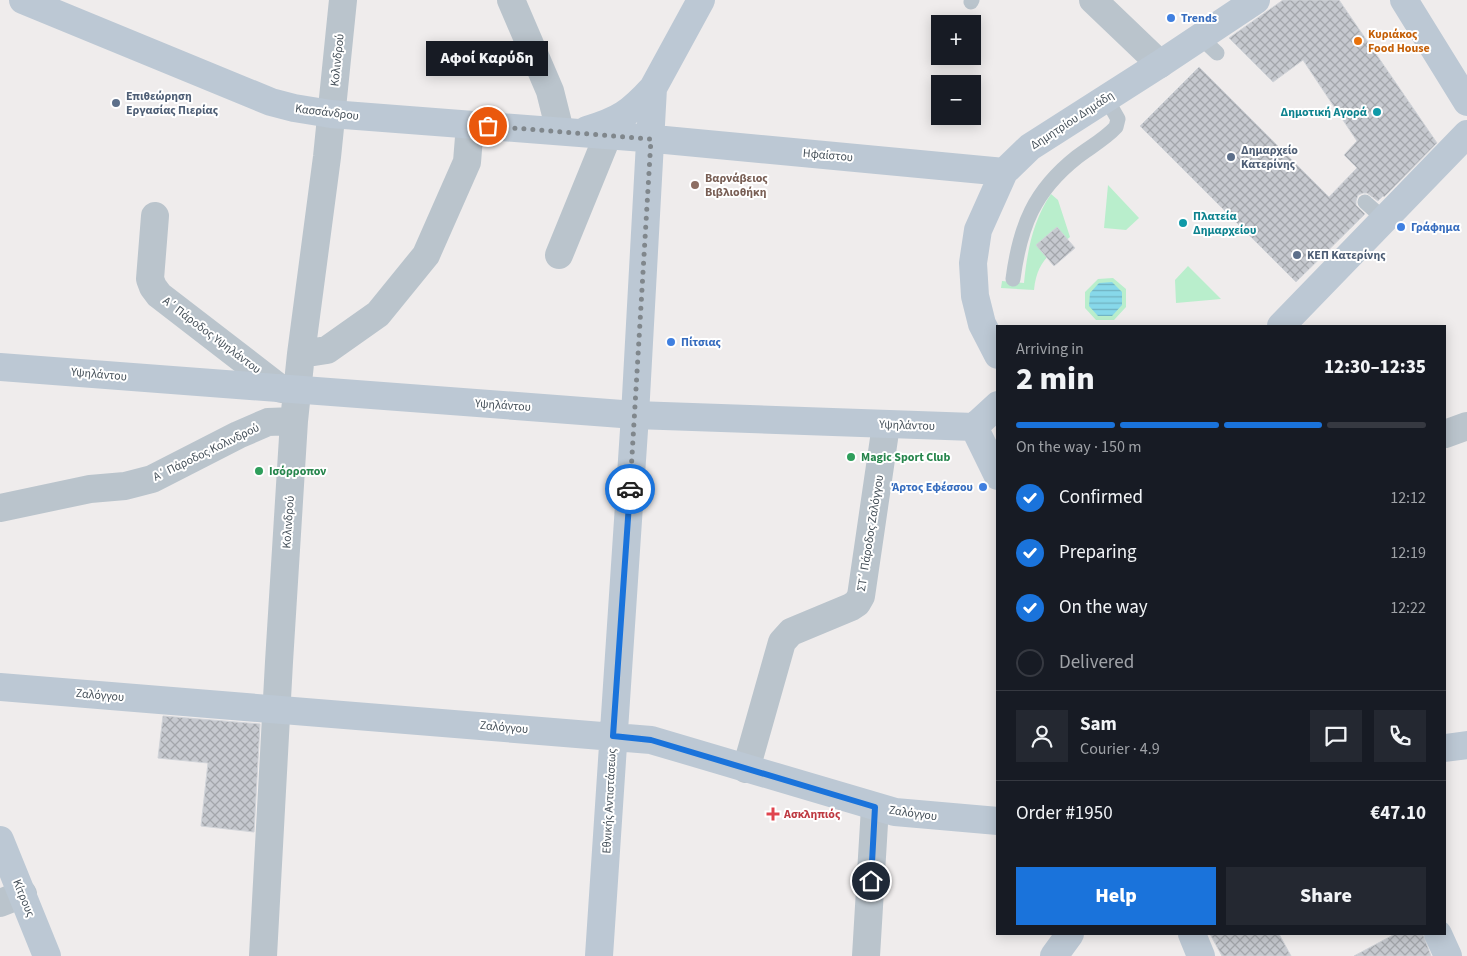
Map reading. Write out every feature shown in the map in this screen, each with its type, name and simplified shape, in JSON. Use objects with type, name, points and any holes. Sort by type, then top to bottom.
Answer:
[{"type":"street","name":"Κασσάνδρου","points":[[23,0],[270,102],[294,108],[331,114],[651,139]]},
{"type":"street","name":"Κολινδρού","points":[[263,956],[294,421],[289,388],[301,354],[331,114],[343,0]]},
{"type":"street","points":[[511,0],[569,132],[619,119],[635,108],[653,88]]},
{"type":"street","name":"Εθνικής Αντιστάσεως","points":[[599,956],[635,415],[653,88],[702,0]]},
{"type":"street","points":[[1093,0],[1160,64]]},
{"type":"street","name":"Δημητρίου Δημάδη","points":[[996,352],[982,324],[975,296],[973,263],[978,230],[1004,172],[1030,147],[1160,64],[1209,45],[1256,0]]},
{"type":"street","points":[[1404,0],[1467,102]]},
{"type":"street","points":[[301,354],[327,350],[378,314],[426,255],[467,162],[470,125]]},
{"type":"street","points":[[1282,325],[1374,210],[1467,134]]},
{"type":"street","points":[[559,256],[608,135]]},
{"type":"street","name":"Ηφαίστου","points":[[651,139],[1004,172]]},
{"type":"street","name":"Α΄ Πάροδος Υψηλάντου","points":[[155,216],[150,279],[153,287],[159,294],[289,388]]},
{"type":"street","name":"Υψηλάντου","points":[[0,367],[635,415],[974,427]]},
{"type":"street","points":[[996,407],[974,427],[996,472]]},
{"type":"street","name":"Α΄ Πάροδος Κολινδρού","points":[[0,508],[90,488],[125,486],[152,480],[238,435],[268,422],[294,421]]},
{"type":"street","name":"ΣΤ΄ Πάροδος Ζαλόγγου","points":[[746,769],[785,636],[857,603],[861,596],[886,424]]},
{"type":"street","points":[[1446,434],[1467,426]]},
{"type":"street","name":"Ζαλόγγου","points":[[0,687],[651,740],[895,812],[996,821]]},
{"type":"street","points":[[1446,748],[1467,745]]},
{"type":"street","points":[[866,956],[875,807]]},
{"type":"street","name":"Κίτρους","points":[[0,840],[11,899],[47,956]]},
{"type":"street","points":[[1054,956],[1069,935]]},
{"type":"street","points":[[1192,935],[1201,956]]},
{"type":"street","points":[[1438,935],[1448,956]]},
{"type":"lane","points":[[1013,279],[1021,236],[1034,203],[1053,180],[1076,158],[1116,127],[1118,119],[1106,98]]},
{"type":"green space","points":[[1108,185],[1139,218],[1126,230],[1104,228]]},
{"type":"green space","points":[[1051,194],[1058,200],[1070,237],[1045,259],[1038,272],[1034,290],[1001,288],[1002,281],[1024,283],[1035,225]]},
{"type":"green space","points":[[1188,266],[1221,299],[1176,303],[1175,280]]},
{"type":"green space","points":[[1113,278],[1126,289],[1126,307],[1114,320],[1096,320],[1085,308],[1085,292],[1098,279]]},
{"type":"water","points":[[1112,282],[1122,292],[1122,305],[1112,316],[1098,316],[1089,306],[1090,293],[1099,283]]},
{"type":"building","points":[[1283,0],[1339,0],[1437,143],[1378,201],[1367,193],[1358,195],[1356,205],[1365,214],[1296,282],[1140,126],[1199,67],[1329,197],[1357,168],[1344,155],[1357,141],[1303,60],[1273,82],[1229,38]]},
{"type":"building","points":[[1057,227],[1075,248],[1054,266],[1036,245]]},
{"type":"building","points":[[163,716],[260,724],[254,832],[201,826],[208,763],[158,758]]},
{"type":"building","points":[[1211,935],[1280,935],[1291,956],[1222,956]]},
{"type":"building","points":[[1393,935],[1423,935],[1431,956],[1354,956]]},
{"type":"way so far","points":[[488,126],[651,139],[630,489]]},
{"type":"place","name":"Trends","points":[[1171,18]]},
{"type":"place","name":"Κυριάκος Food House","points":[[1358,41]]},
{"type":"place","name":"Επιθεώρηση Εργασίας Πιερίας","points":[[116,103]]},
{"type":"place","name":"Δημοτική Αγορά","points":[[1377,112]]},
{"type":"place","name":"Αφοί Καρύδη","points":[[488,126]]},
{"type":"place","name":"Δημαρχείο Κατερίνης","points":[[1231,157]]},
{"type":"place","name":"Βαρνάβειος Βιβλιοθήκη","points":[[695,185]]},
{"type":"place","name":"Πλατεία Δημαρχείου","points":[[1183,223]]},
{"type":"place","name":"Γράφημα","points":[[1401,227]]},
{"type":"place","name":"ΚΕΠ Κατερίνης","points":[[1297,255]]},
{"type":"place","name":"Πίτσιας","points":[[671,342]]},
{"type":"place","name":"Magic Sport Club","points":[[851,457]]},
{"type":"place","name":"Ισόρροπον","points":[[259,471]]},
{"type":"place","name":"Άρτος Εφέσσου","points":[[983,487]]},
{"type":"place","name":"Ασκληπιός","points":[[773,814]]},
{"type":"route","points":[[630,489],[613,736],[651,740],[875,807],[871,881]]}]
